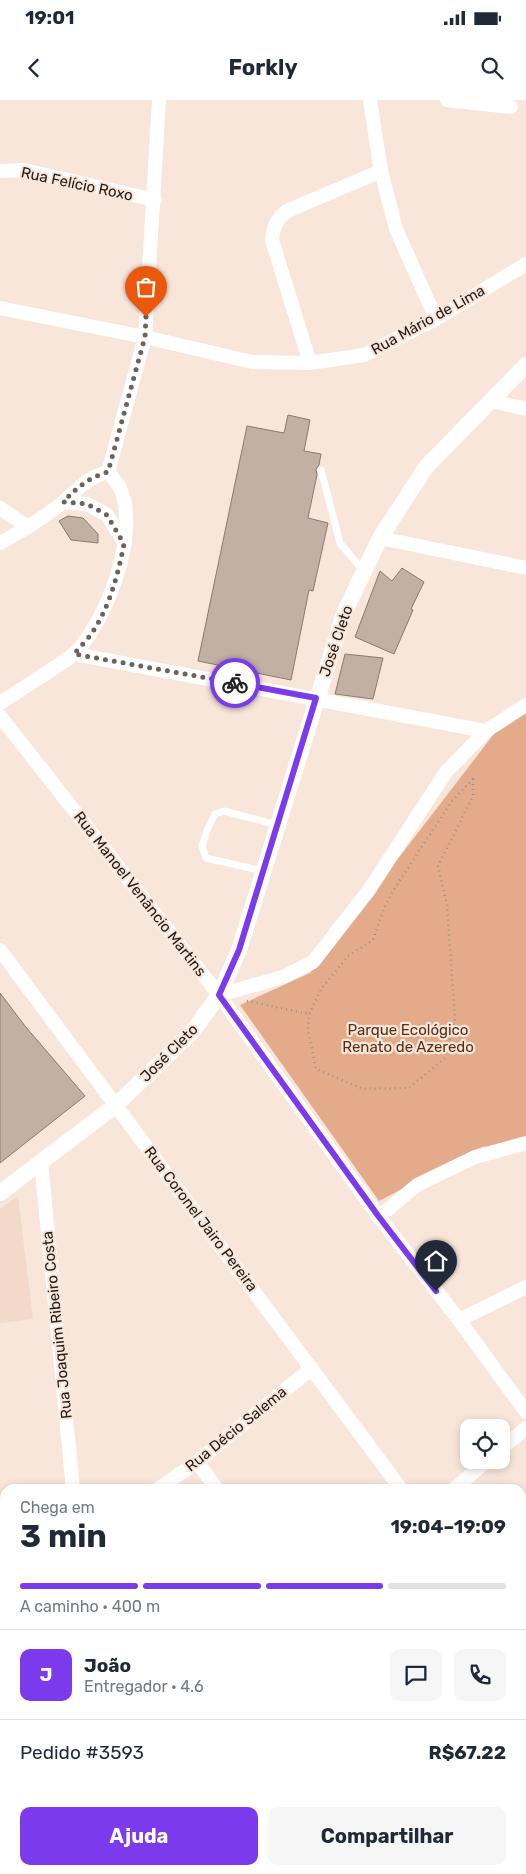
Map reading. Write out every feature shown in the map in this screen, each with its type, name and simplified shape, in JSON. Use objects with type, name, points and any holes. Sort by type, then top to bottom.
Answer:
[{"type":"street","points":[[108,472],[145,337],[160,100]]},
{"type":"street","points":[[370,100],[381,171],[396,229],[436,319]]},
{"type":"street","points":[[447,100],[511,107]]},
{"type":"street","name":"Rua Felício Roxo","points":[[0,171],[24,170],[154,200]]},
{"type":"street","points":[[310,363],[272,240],[273,228],[278,218],[287,211],[381,171]]},
{"type":"street","name":"Rua Mário de Lima","points":[[0,308],[145,337],[252,362],[310,363],[364,355],[436,319],[526,264]]},
{"type":"street","name":"José Cleto","points":[[0,1193],[115,1106],[193,1031],[219,995],[239,950],[316,698],[344,614],[380,538],[426,467],[526,365]]},
{"type":"street","points":[[492,401],[526,409]]},
{"type":"street","points":[[0,543],[28,527],[63,502],[93,476],[108,472]]},
{"type":"street","points":[[0,703],[74,654],[92,633],[104,610],[117,577],[124,544],[126,509],[121,489],[108,472]]},
{"type":"street","points":[[63,502],[87,504],[107,515],[124,544]]},
{"type":"street","points":[[0,508],[28,527]]},
{"type":"street","points":[[380,538],[526,568]]},
{"type":"street","points":[[74,654],[486,731]]},
{"type":"street","points":[[219,995],[283,977],[313,962],[368,890],[446,772],[486,731],[526,705]]},
{"type":"street","name":"Rua Manoel Venâncio Martins","points":[[0,716],[219,995],[379,1217],[460,1320],[526,1412]]},
{"type":"street","name":"Rua Coronel Jairo Pereira","points":[[0,950],[397,1484]]},
{"type":"street","points":[[379,1217],[416,1185],[475,1157],[526,1143]]},
{"type":"street","name":"Rua Joaquim Ribeiro Costa","points":[[41,1162],[72,1484]]},
{"type":"street","points":[[460,1320],[526,1287]]},
{"type":"street","name":"Rua Décio Salema","points":[[165,1484],[197,1462],[312,1368]]},
{"type":"street","points":[[510,1441],[526,1428]]},
{"type":"street","points":[[197,1462],[214,1484]]},
{"type":"street","points":[[460,1484],[477,1469]]},
{"type":"lane","points":[[321,470],[340,543],[364,572]]},
{"type":"lane","points":[[264,871],[206,858],[202,846],[215,814],[224,811],[277,825]]},
{"type":"path","points":[[473,779],[473,796],[438,866],[447,905],[455,1020],[445,1058],[409,1088],[363,1089],[316,1069],[308,1030],[309,1014],[322,988],[348,956],[373,940],[384,908],[396,886],[452,801],[473,779]]},
{"type":"path","points":[[246,1001],[309,1014]]},
{"type":"shaded area","points":[[18,1196],[33,1319],[0,1323],[0,1209]]},
{"type":"green space","name":"Parque Ecológico Renato de Azeredo","points":[[526,711],[526,1142],[482,1147],[379,1201],[240,1005],[310,973],[497,730]]},
{"type":"building","points":[[288,415],[310,420],[304,451],[321,454],[319,465],[316,469],[317,475],[308,518],[328,523],[313,591],[309,590],[291,680],[198,661],[247,426],[284,433]]},
{"type":"building","points":[[68,516],[83,518],[98,534],[98,543],[71,540],[59,521]]},
{"type":"building","points":[[402,568],[424,582],[411,609],[413,610],[394,654],[355,637],[380,571],[392,581]]},
{"type":"building","points":[[345,654],[383,658],[373,699],[335,694]]},
{"type":"building","points":[[0,993],[25,1026],[85,1096],[0,1163]]},
{"type":"way so far","points":[[146,317],[145,337],[108,472],[93,476],[63,502],[87,504],[107,515],[124,544],[117,577],[104,610],[92,633],[74,654],[235,683]]},
{"type":"route","points":[[235,683],[316,698],[239,950],[219,995],[379,1217],[436,1291]]}]
